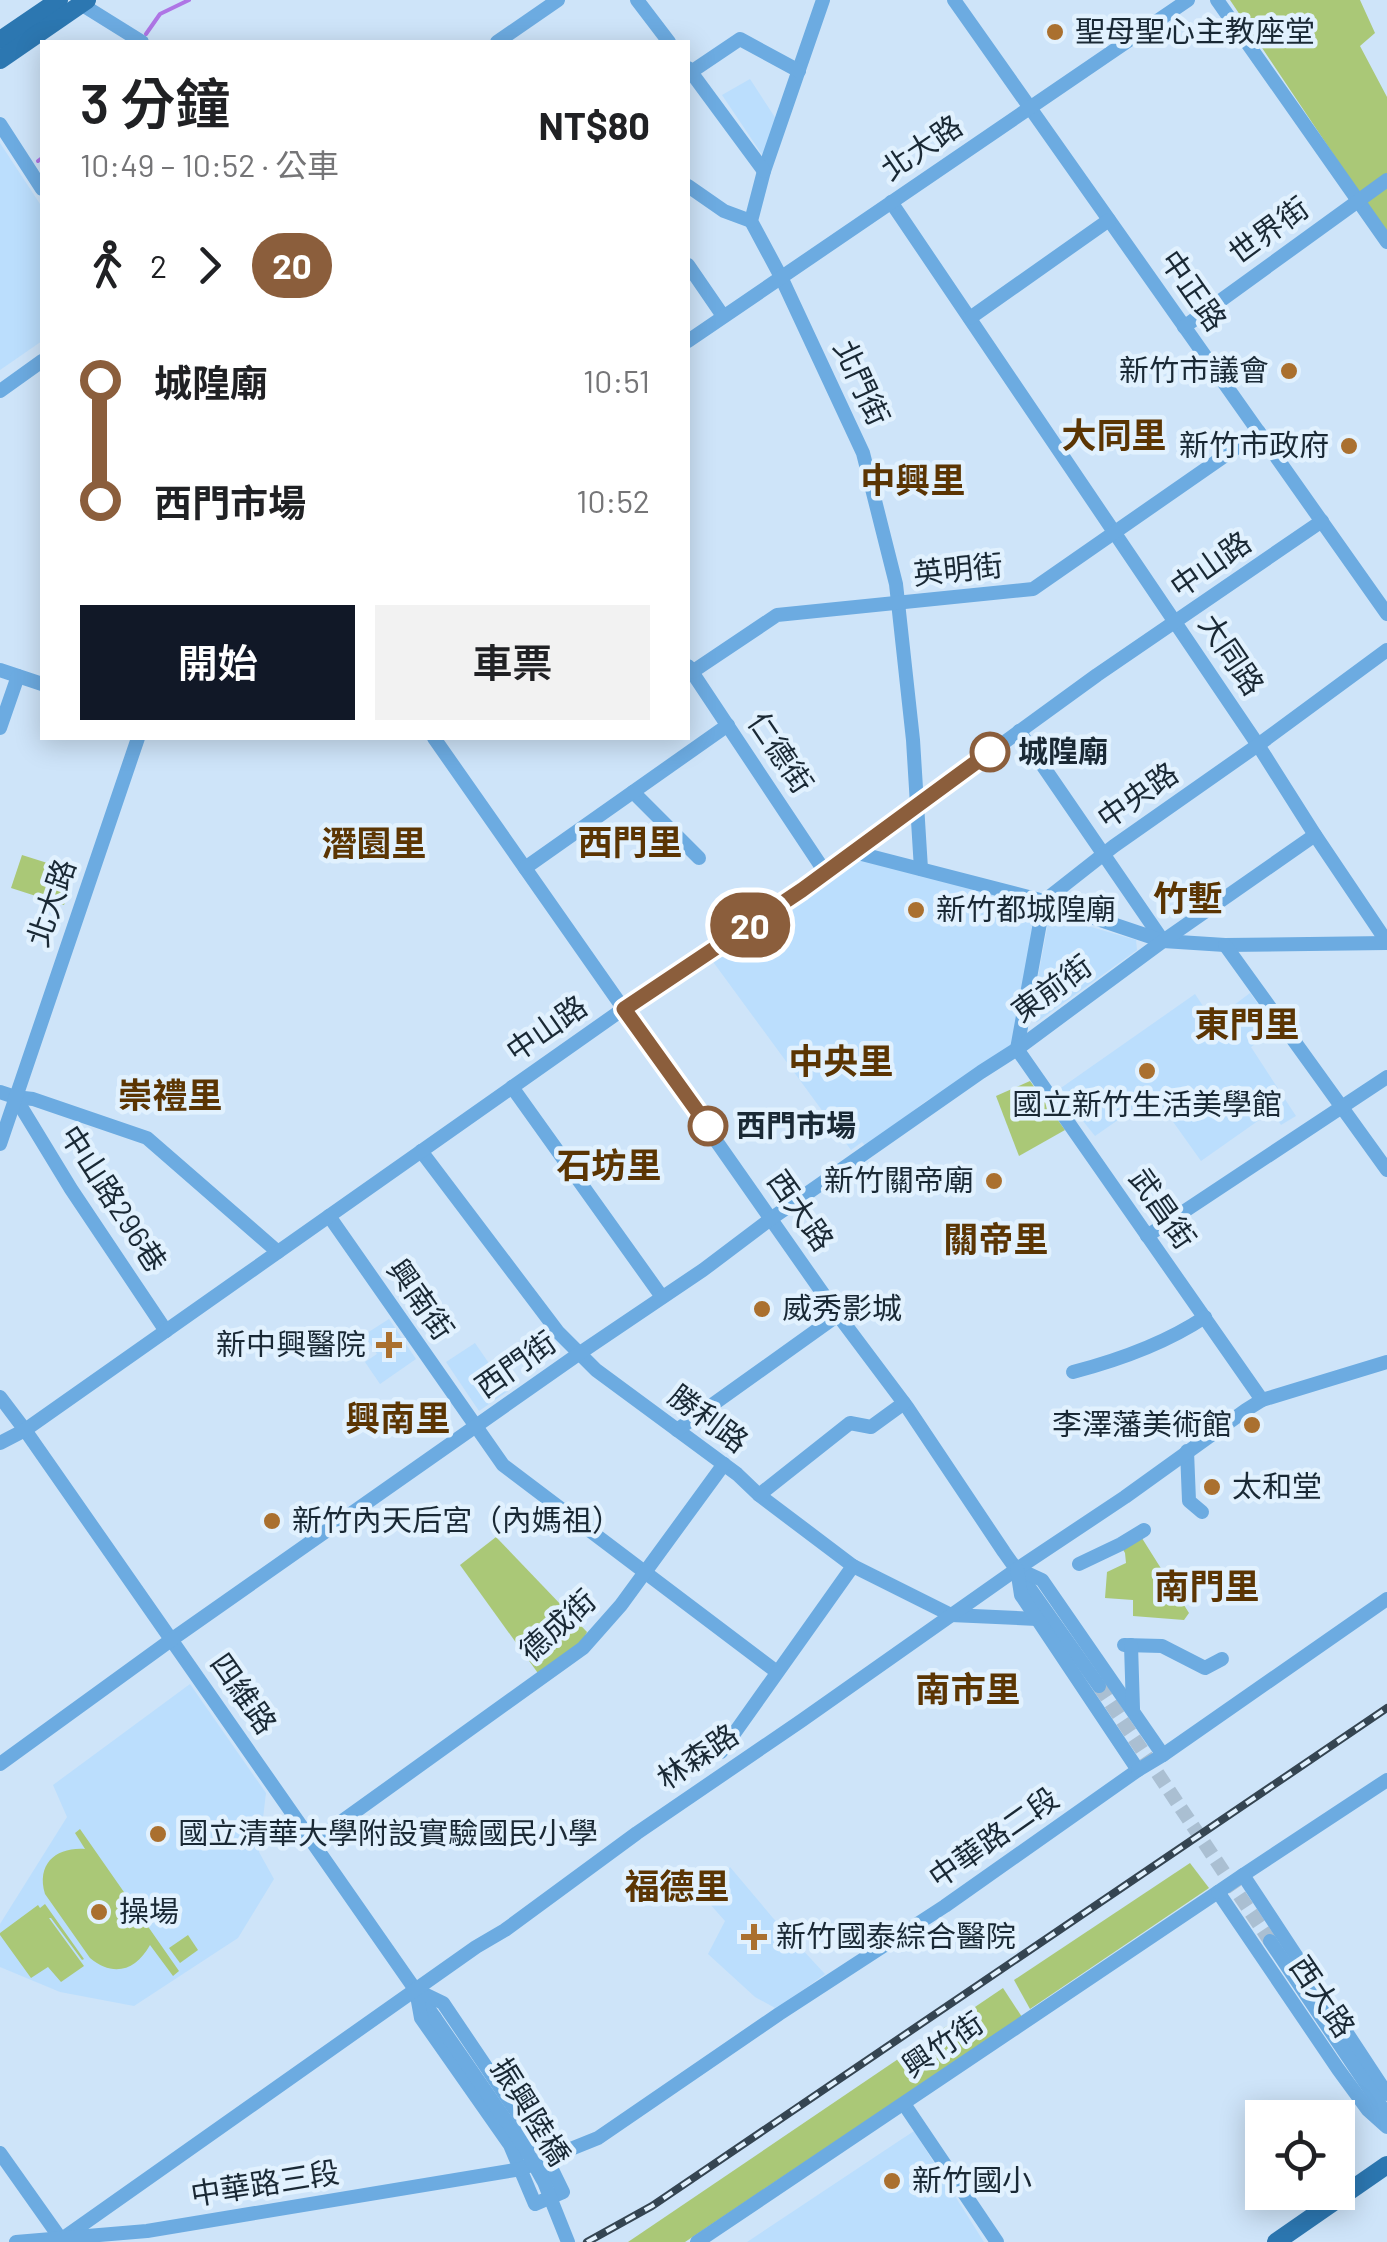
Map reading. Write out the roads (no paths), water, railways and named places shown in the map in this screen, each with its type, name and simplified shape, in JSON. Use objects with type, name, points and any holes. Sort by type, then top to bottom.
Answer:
[{"type":"main road","points":[[0,40],[59,0]]},
{"type":"main road","points":[[0,60],[84,2]]},
{"type":"main road","points":[[1276,2242],[1387,2165]]},
{"type":"street","points":[[500,40],[558,0]]},
{"type":"street","points":[[638,0],[668,40]]},
{"type":"street","points":[[690,187],[724,211],[751,220],[823,0]]},
{"type":"street","name":"中正路","points":[[954,0],[1387,614]]},
{"type":"street","name":"北大路","points":[[690,341],[1188,0]]},
{"type":"street","points":[[1217,0],[1387,242]]},
{"type":"street","points":[[84,2],[139,40]]},
{"type":"street","points":[[690,69],[740,39],[798,71]]},
{"type":"street","points":[[690,71],[764,171]]},
{"type":"street","points":[[0,124],[40,187]]},
{"type":"street","name":"世界街","points":[[1184,327],[1387,180]]},
{"type":"street","name":"大同路","points":[[892,202],[1387,942]]},
{"type":"street","name":"北門街","points":[[751,220],[863,453],[896,584],[922,870]]},
{"type":"street","points":[[970,318],[1109,220]]},
{"type":"street","points":[[690,268],[723,316]]},
{"type":"street","points":[[0,391],[40,362]]},
{"type":"street","name":"英明街","points":[[690,669],[777,615],[1033,589],[1259,432]]},
{"type":"street","name":"中山路","points":[[0,1443],[25,1430],[854,852],[1019,731],[1322,521]]},
{"type":"street","name":"中央路","points":[[1044,901],[1387,650]]},
{"type":"street","name":"仁德街","points":[[690,669],[825,872]]},
{"type":"street","points":[[0,670],[40,683]]},
{"type":"street","points":[[0,728],[18,676]]},
{"type":"street","points":[[526,868],[728,726]]},
{"type":"street","points":[[1019,731],[1163,941]]},
{"type":"street","name":"北大路","points":[[0,1144],[7,1095],[137,740]]},
{"type":"street","name":"西大路","points":[[435,740],[1099,1686]]},
{"type":"street","points":[[634,792],[699,858]]},
{"type":"street","name":"東前街","points":[[1017,1049],[1315,835]]},
{"type":"street","points":[[854,852],[1044,901],[1163,941],[1226,945],[1387,942]]},
{"type":"street","points":[[1017,1049],[1044,901]]},
{"type":"street","points":[[1226,945],[1387,1170]]},
{"type":"street","name":"西門街","points":[[0,1764],[171,1640],[1017,1049]]},
{"type":"street","name":"武昌街","points":[[1017,1049],[1262,1400]]},
{"type":"street","points":[[1148,1236],[1387,1076]]},
{"type":"street","points":[[512,1087],[662,1297]]},
{"type":"street","points":[[7,1095],[33,1099],[147,1138],[278,1252]]},
{"type":"street","name":"中山路296巷","points":[[7,1095],[166,1330]]},
{"type":"street","name":"勝利路","points":[[422,1151],[558,1332],[596,1370],[724,1464],[758,1495],[853,1566],[951,1614],[1036,1619]]},
{"type":"street","name":"興南街","points":[[329,1216],[504,1465],[777,1672]]},
{"type":"street","points":[[677,1430],[838,1315]]},
{"type":"street","points":[[1073,1372],[1180,1334],[1205,1317]]},
{"type":"street","name":"林森路","points":[[62,2241],[637,1832],[1262,1400],[1387,1362]]},
{"type":"street","points":[[0,1398],[25,1430]]},
{"type":"street","points":[[758,1495],[850,1423],[871,1426],[904,1403]]},
{"type":"street","name":"四維路","points":[[25,1430],[435,2018]]},
{"type":"street","points":[[1187,1452],[1188,1502],[1202,1512]]},
{"type":"street","name":"德成街","points":[[313,1842],[583,1648],[621,1605],[724,1464]]},
{"type":"street","points":[[1079,1564],[1144,1530]]},
{"type":"street","points":[[721,1752],[853,1566]]},
{"type":"street","name":"西大路","points":[[1017,1569],[1021,1596],[1138,1770]]},
{"type":"street","name":"西大路","points":[[1017,1569],[1042,1580],[1163,1755]]},
{"type":"street","name":"中華路二段","points":[[521,2169],[598,2138],[945,1906],[1387,1599]]},
{"type":"street","points":[[1133,1711],[1128,1645],[1162,1646],[1205,1668],[1222,1658]]},
{"type":"street","name":"興竹街","points":[[696,2242],[1387,1780]]},
{"type":"street","name":"西大路","points":[[1244,1875],[1387,2094]]},
{"type":"street","name":"西大路","points":[[1218,1892],[1368,2110],[1387,2128]]},
{"type":"street","name":"西大路","points":[[1270,1941],[1387,2115]]},
{"type":"street","name":"四維路","points":[[416,1990],[443,2004],[548,2159],[563,2192],[535,2204],[510,2144],[421,2018],[416,1990]]},
{"type":"street","name":"振興陸橋","points":[[435,2018],[525,2148],[544,2182],[568,2242]]},
{"type":"street","points":[[904,2104],[997,2242]]},
{"type":"street","points":[[0,2153],[62,2241]]},
{"type":"street","name":"中華路三段","points":[[16,2242],[147,2231],[521,2169]]},
{"type":"street","points":[[97,2215],[94,2228],[110,2234]]},
{"type":"waterway","points":[[146,34],[160,14],[189,0]]},
{"type":"tunnel","points":[[1099,1686],[1270,1941]]},
{"type":"railway","points":[[587,2242],[652,2206],[1387,1708]]},
{"type":"place","name":"聖母聖心主教座堂","points":[[1055,32]]},
{"type":"place","name":"新竹市議會","points":[[1289,371]]},
{"type":"place","name":"新竹市政府","points":[[1349,446]]},
{"type":"place","name":"城隍廟","points":[[990,752]]},
{"type":"place","name":"新竹都城隍廟","points":[[916,910]]},
{"type":"place","name":"國立新竹生活美學館","points":[[1147,1071]]},
{"type":"place","name":"西門市場","points":[[708,1126]]},
{"type":"place","name":"新竹關帝廟","points":[[994,1181]]},
{"type":"place","name":"威秀影城","points":[[762,1309]]},
{"type":"place","name":"新中興醫院","points":[[389,1345]]},
{"type":"place","name":"李澤藩美術館","points":[[1252,1425]]},
{"type":"place","name":"太和堂","points":[[1212,1487]]},
{"type":"place","name":"新竹內天后宮（內媽祖）","points":[[272,1521]]},
{"type":"place","name":"國立清華大學附設實驗國民小學","points":[[158,1834]]},
{"type":"place","name":"操場","points":[[99,1912]]},
{"type":"place","name":"新竹國泰綜合醫院","points":[[754,1937]]},
{"type":"place","name":"新竹國小","points":[[892,2181]]},
{"type":"district","name":"大同里","points":[[1114,436]]},
{"type":"district","name":"中興里","points":[[913,481]]},
{"type":"district","name":"西門里","points":[[630,843]]},
{"type":"district","name":"潛園里","points":[[374,844]]},
{"type":"district","name":"竹塹","points":[[1188,899]]},
{"type":"district","name":"東門里","points":[[1247,1025]]},
{"type":"district","name":"中央里","points":[[841,1062]]},
{"type":"district","name":"崇禮里","points":[[170,1096]]},
{"type":"district","name":"石坊里","points":[[609,1166]]},
{"type":"district","name":"關帝里","points":[[996,1240]]},
{"type":"district","name":"興南里","points":[[398,1419]]},
{"type":"district","name":"南門里","points":[[1207,1587]]},
{"type":"district","name":"南市里","points":[[968,1690]]},
{"type":"district","name":"福德里","points":[[677,1887]]}]
